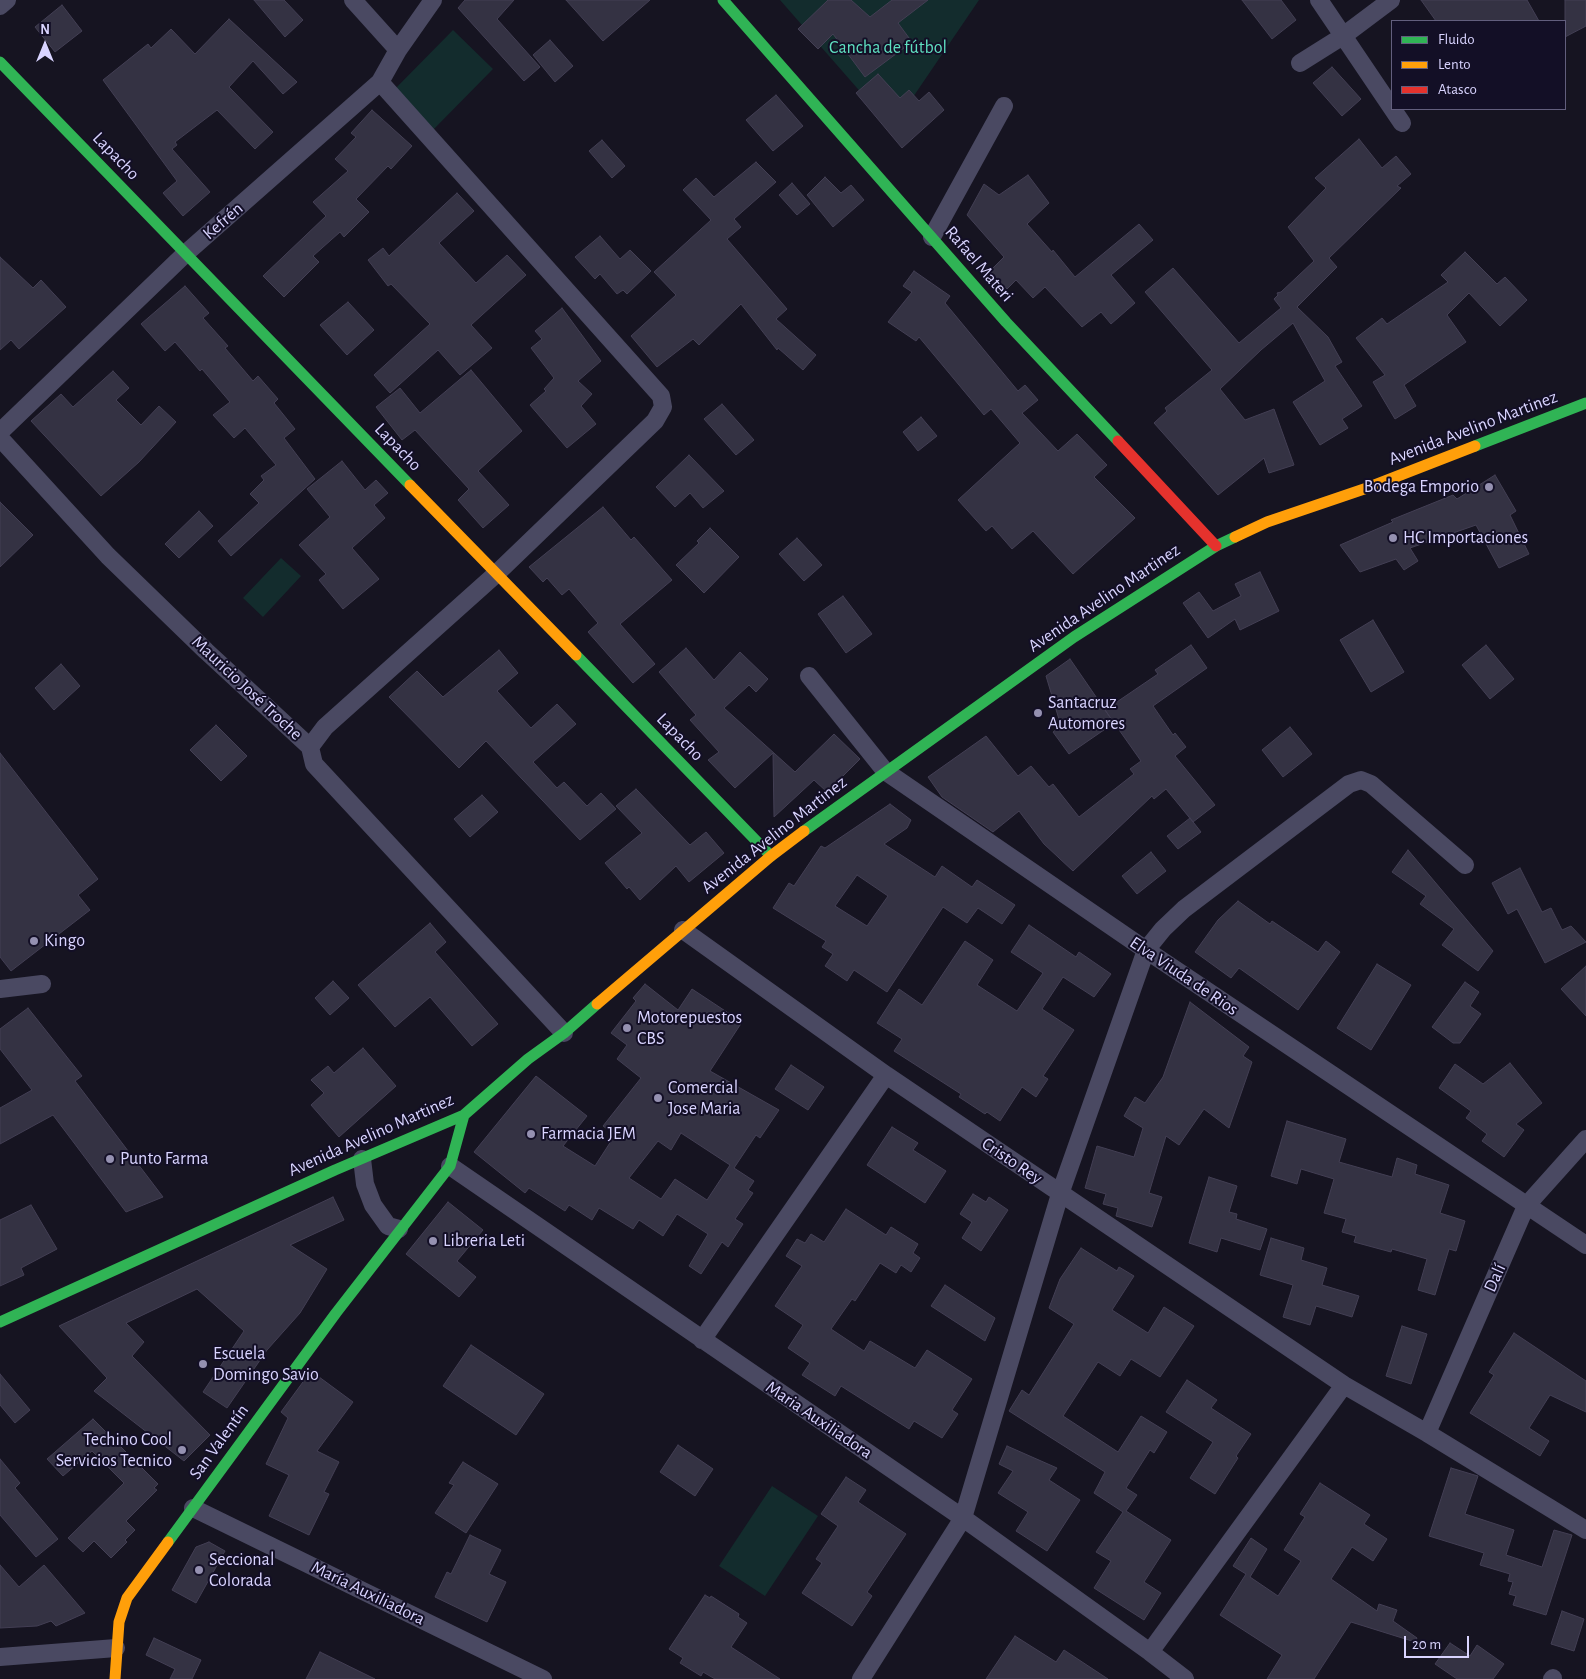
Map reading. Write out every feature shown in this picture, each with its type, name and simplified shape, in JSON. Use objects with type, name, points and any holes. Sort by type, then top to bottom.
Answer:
[{"type":"main road","name":"Rafael Materi","points":[[723,0],[1006,322],[1216,546]]},
{"type":"main road","name":"Lapacho","points":[[0,62],[771,856]]},
{"type":"main road","name":"Avenida Avelino Martinez","points":[[0,1322],[464,1115],[528,1059],[564,1033],[771,856],[885,771],[1074,637],[1216,546],[1267,522],[1367,488],[1586,403]]},
{"type":"main road","name":"San Valentín","points":[[115,1679],[119,1622],[127,1598],[399,1229],[450,1166],[464,1115]]},
{"type":"street","points":[[0,6],[7,0]]},
{"type":"street","points":[[353,0],[398,50]]},
{"type":"street","name":"Kefrén","points":[[0,432],[185,254],[380,82],[398,50],[434,0]]},
{"type":"street","points":[[1319,0],[1391,106]]},
{"type":"street","points":[[1300,64],[1343,36],[1391,0]]},
{"type":"street","points":[[310,747],[325,727],[496,574],[655,421],[663,407],[661,396],[380,82]]},
{"type":"street","points":[[932,237],[1004,106]]},
{"type":"street","points":[[1394,110],[1402,122]]},
{"type":"street","name":"Mauricio José Troche","points":[[0,438],[115,563],[206,652],[310,747],[314,764],[564,1033]]},
{"type":"street","name":"Elva Viuda de Rios","points":[[810,676],[885,771],[1146,950],[1586,1245]]},
{"type":"street","points":[[861,1679],[962,1518],[1060,1194],[1146,950],[1163,929],[1184,909],[1349,784],[1360,780],[1371,784],[1465,865]]},
{"type":"street","name":"Cristo Rey","points":[[683,930],[886,1075],[1344,1385],[1586,1530]]},
{"type":"street","points":[[0,989],[42,984]]},
{"type":"street","points":[[702,1340],[886,1075]]},
{"type":"street","name":"Dalí","points":[[1427,1433],[1526,1206],[1586,1139]]},
{"type":"street","points":[[362,1159],[365,1184],[373,1205],[388,1226],[399,1229]]},
{"type":"street","name":"Maria Auxiliadora","points":[[450,1166],[962,1518],[1185,1679]]},
{"type":"street","points":[[1150,1652],[1344,1385]]},
{"type":"street","name":"María Auxiliadora","points":[[193,1508],[543,1679]]},
{"type":"street","points":[[0,1657],[116,1648]]},
{"type":"green space","name":"Cancha de fútbol","points":[[780,0],[979,0],[892,128]]},
{"type":"green space","points":[[453,30],[493,69],[432,131],[392,92]]},
{"type":"green space","points":[[281,558],[301,576],[263,617],[243,598]]},
{"type":"green space","points":[[772,1486],[818,1516],[765,1596],[719,1566]]},
{"type":"building","points":[[254,0],[284,0],[303,20],[285,37]]},
{"type":"building","points":[[465,0],[514,0],[497,19],[540,67],[524,81],[458,8]]},
{"type":"building","points":[[566,0],[650,0],[603,41]]},
{"type":"building","points":[[828,0],[851,0],[870,17],[892,0],[928,0],[898,23],[912,42],[865,77],[833,34],[818,49],[798,29]]},
{"type":"building","points":[[1242,0],[1281,0],[1296,20],[1272,39]]},
{"type":"building","points":[[1421,0],[1527,0],[1538,20],[1435,20]]},
{"type":"building","points":[[1565,0],[1586,0],[1586,26],[1566,36]]},
{"type":"building","points":[[62,5],[82,31],[55,52],[35,27]]},
{"type":"building","points":[[229,19],[297,82],[283,94],[253,61],[229,87],[273,132],[255,149],[217,110],[175,142],[177,145],[172,149],[210,192],[183,216],[163,193],[177,181],[103,80],[148,44],[151,48],[171,29],[195,54]]},
{"type":"building","points":[[550,40],[573,66],[555,82],[533,55]]},
{"type":"building","points":[[1332,67],[1361,99],[1342,116],[1313,83]]},
{"type":"building","points":[[878,74],[900,98],[909,90],[919,101],[929,92],[944,110],[902,148],[856,93]]},
{"type":"building","points":[[776,95],[803,126],[773,151],[746,120]]},
{"type":"building","points":[[372,110],[412,146],[391,169],[388,166],[356,199],[369,212],[344,237],[340,232],[313,256],[319,262],[284,297],[263,276],[326,216],[313,202],[348,171],[335,159],[356,137],[351,133]]},
{"type":"building","points":[[1359,139],[1382,168],[1396,156],[1411,174],[1397,186],[1401,188],[1329,258],[1337,267],[1297,307],[1328,337],[1342,362],[1335,366],[1362,406],[1342,419],[1348,428],[1320,445],[1293,402],[1325,381],[1293,323],[1220,389],[1245,420],[1274,409],[1294,465],[1269,473],[1264,458],[1218,495],[1154,423],[1167,411],[1165,408],[1212,370],[1145,292],[1173,268],[1239,343],[1281,308],[1274,299],[1278,295],[1277,293],[1281,292],[1314,261],[1288,227],[1326,188],[1315,178]]},
{"type":"building","points":[[602,140],[625,166],[612,178],[589,151]]},
{"type":"building","points":[[756,162],[776,182],[734,219],[741,227],[727,239],[787,309],[776,319],[816,355],[803,370],[778,348],[777,350],[741,304],[699,345],[693,339],[657,367],[631,336],[676,295],[654,272],[711,220],[683,190],[696,178],[714,197]]},
{"type":"building","points":[[1028,175],[1049,203],[1027,224],[1052,252],[1053,250],[1075,277],[1139,224],[1153,240],[1111,275],[1135,303],[1111,324],[1101,312],[1082,327],[1045,287],[1033,298],[1016,280],[1007,289],[990,271],[1004,257],[967,215],[984,184],[999,195]]},
{"type":"building","points":[[825,177],[841,193],[851,185],[864,200],[833,227],[807,195]]},
{"type":"building","points":[[792,183],[810,204],[797,215],[779,195]]},
{"type":"building","points":[[457,193],[474,211],[439,243],[476,283],[507,255],[526,275],[471,325],[492,348],[460,375],[438,350],[390,393],[374,375],[430,324],[391,284],[388,286],[368,260],[383,248],[389,256]]},
{"type":"building","points":[[600,236],[620,259],[630,250],[651,271],[627,294],[623,290],[617,294],[600,274],[595,279],[575,257]]},
{"type":"building","points":[[1465,252],[1497,284],[1505,277],[1527,300],[1500,326],[1469,293],[1447,315],[1466,342],[1404,385],[1416,406],[1395,419],[1373,382],[1385,375],[1356,338],[1382,318],[1387,324],[1448,282],[1441,275]]},
{"type":"building","points":[[0,257],[33,288],[41,280],[66,307],[19,349],[11,340],[0,350]]},
{"type":"building","points":[[914,271],[950,296],[945,303],[1018,391],[1025,385],[1038,400],[1022,413],[1058,451],[1077,434],[1107,465],[1094,477],[1135,518],[1073,574],[1033,531],[1012,549],[992,526],[986,531],[958,500],[1020,443],[991,409],[984,415],[919,337],[916,341],[888,322],[912,292],[903,286]]},
{"type":"building","points":[[185,286],[209,313],[203,318],[228,346],[225,348],[253,381],[258,376],[278,399],[274,403],[295,429],[284,438],[315,479],[231,556],[218,541],[259,503],[250,494],[264,480],[261,476],[276,465],[245,428],[234,438],[213,415],[230,402],[202,369],[200,371],[175,342],[165,351],[141,324]]},
{"type":"building","points":[[348,302],[374,330],[347,355],[320,325]]},
{"type":"building","points":[[562,308],[601,361],[578,381],[592,394],[581,406],[596,424],[567,448],[530,405],[546,391],[544,389],[554,378],[531,348],[542,339],[535,331]]},
{"type":"building","points":[[471,370],[522,431],[478,471],[509,505],[483,528],[458,500],[469,489],[415,430],[402,440],[376,407],[400,388],[420,413]]},
{"type":"building","points":[[113,371],[129,388],[116,400],[141,425],[159,406],[176,422],[139,462],[101,496],[31,421],[61,394],[73,407]]},
{"type":"building","points":[[722,404],[754,440],[736,455],[704,419]]},
{"type":"building","points":[[921,417],[937,436],[918,451],[903,432]]},
{"type":"building","points":[[689,455],[724,491],[703,508],[690,493],[675,507],[656,487]]},
{"type":"building","points":[[342,461],[365,490],[376,480],[388,493],[374,505],[385,518],[352,548],[379,579],[343,609],[319,580],[326,574],[299,545],[330,517],[307,489]]},
{"type":"building","points":[[1495,475],[1516,511],[1510,515],[1529,554],[1499,568],[1476,525],[1410,548],[1418,561],[1404,570],[1396,559],[1360,572],[1340,545],[1393,522],[1391,520],[1453,495],[1457,499]]},
{"type":"building","points":[[0,502],[33,535],[0,567]]},
{"type":"building","points":[[603,507],[631,540],[634,537],[672,580],[620,624],[655,664],[633,683],[588,632],[598,623],[569,589],[562,595],[547,578],[543,582],[529,567]]},
{"type":"building","points":[[199,511],[213,526],[179,558],[165,544]]},
{"type":"building","points":[[710,528],[739,557],[704,593],[676,565],[699,543],[697,541]]},
{"type":"building","points":[[797,538],[822,565],[804,581],[779,554]]},
{"type":"building","points":[[1260,572],[1279,611],[1240,630],[1235,619],[1208,638],[1183,603],[1199,592],[1213,611],[1241,596],[1235,584]]},
{"type":"building","points":[[843,596],[872,634],[846,653],[818,614]]},
{"type":"building","points":[[1373,620],[1404,672],[1371,692],[1340,640]]},
{"type":"building","points":[[1191,645],[1207,668],[1153,706],[1173,735],[1175,733],[1186,747],[1175,756],[1215,805],[1193,822],[1166,789],[1154,799],[1152,796],[1073,871],[1044,844],[1019,811],[993,832],[942,797],[928,777],[986,736],[1018,776],[1031,766],[1049,787],[1053,784],[1079,817],[1134,774],[1130,769],[1141,761],[1105,710],[1158,674],[1155,670]]},
{"type":"building","points":[[1486,645],[1514,679],[1490,699],[1462,665]]},
{"type":"building","points":[[686,648],[714,680],[740,652],[768,679],[756,692],[749,685],[724,708],[795,772],[834,734],[860,759],[827,792],[814,780],[774,817],[773,753],[735,788],[708,760],[719,752],[690,720],[696,715],[659,672]]},
{"type":"building","points":[[499,650],[518,673],[497,691],[531,728],[557,704],[576,724],[533,762],[557,788],[564,782],[587,806],[601,793],[616,809],[580,840],[486,741],[459,768],[389,697],[417,671],[443,697]]},
{"type":"building","points":[[1070,659],[1114,723],[1069,754],[1053,732],[1061,726],[1046,676]]},
{"type":"building","points":[[61,664],[80,686],[54,710],[35,688]]},
{"type":"building","points":[[216,725],[247,756],[221,781],[190,750]]},
{"type":"building","points":[[1290,727],[1312,754],[1283,777],[1262,750]]},
{"type":"building","points":[[0,753],[98,879],[78,895],[90,910],[11,971],[0,957]]},
{"type":"building","points":[[636,789],[690,845],[706,832],[724,853],[689,882],[676,866],[640,900],[629,887],[627,889],[605,863],[642,833],[616,806]]},
{"type":"building","points":[[482,795],[498,812],[470,837],[454,819]]},
{"type":"building","points":[[890,804],[911,820],[907,828],[884,844],[935,877],[942,866],[972,887],[977,880],[1015,905],[1002,924],[978,908],[967,923],[943,907],[887,992],[854,970],[847,981],[825,966],[833,954],[822,947],[826,941],[773,908],[789,883],[794,886],[821,846],[825,848]],"holes":[[[857,875],[888,896],[867,926],[835,906]]]},
{"type":"building","points":[[1190,818],[1201,832],[1178,849],[1167,836]]},
{"type":"building","points":[[1408,850],[1493,951],[1478,971],[1442,945],[1454,929],[1420,904],[1426,896],[1392,872]]},
{"type":"building","points":[[1151,852],[1166,871],[1137,894],[1122,876]]},
{"type":"building","points":[[1520,868],[1542,912],[1551,908],[1562,930],[1571,926],[1586,942],[1545,963],[1517,909],[1508,914],[1492,883]]},
{"type":"building","points":[[1238,901],[1270,924],[1272,921],[1318,952],[1326,941],[1340,952],[1298,1010],[1239,968],[1231,978],[1195,952],[1218,920]]},
{"type":"building","points":[[430,923],[446,942],[435,952],[498,1024],[472,1046],[430,997],[395,1027],[358,985]]},
{"type":"building","points":[[1029,925],[1076,957],[1079,952],[1111,974],[1094,997],[1063,977],[1042,1009],[1074,1030],[1043,1076],[1048,1079],[1036,1097],[1022,1087],[1000,1121],[987,1112],[985,1114],[959,1097],[961,1094],[894,1051],[902,1039],[877,1023],[899,989],[922,1005],[965,941],[993,960],[977,985],[1017,1011],[1043,973],[1011,952]]},
{"type":"building","points":[[1377,964],[1411,985],[1371,1050],[1337,1028]]},
{"type":"building","points":[[1586,966],[1586,1016],[1561,989]]},
{"type":"building","points":[[333,981],[349,998],[330,1015],[315,998]]},
{"type":"building","points":[[1465,982],[1479,992],[1470,1006],[1481,1014],[1460,1043],[1453,1043],[1432,1027]]},
{"type":"building","points":[[645,984],[678,1010],[692,989],[742,1022],[710,1071],[779,1110],[760,1138],[756,1135],[734,1168],[754,1181],[748,1190],[753,1193],[735,1219],[743,1224],[728,1247],[722,1242],[701,1274],[689,1266],[708,1234],[677,1214],[663,1236],[639,1220],[633,1229],[599,1208],[592,1220],[569,1205],[565,1211],[529,1188],[525,1193],[474,1152],[536,1076],[587,1116],[563,1146],[595,1166],[615,1135],[603,1126],[641,1078],[617,1059],[627,1045],[611,1033],[636,1001],[633,998]],"holes":[[[681,1133],[730,1165],[707,1200],[675,1179],[661,1199],[629,1178],[658,1141],[671,1150]]]},
{"type":"building","points":[[1190,1002],[1249,1047],[1243,1056],[1252,1062],[1229,1128],[1204,1109],[1179,1145],[1166,1136],[1149,1193],[1162,1197],[1152,1227],[1116,1216],[1118,1208],[1103,1204],[1106,1194],[1085,1188],[1097,1146],[1134,1157],[1143,1128],[1124,1116],[1135,1097],[1145,1103],[1163,1077]]},
{"type":"building","points":[[28,1008],[82,1076],[75,1081],[163,1197],[126,1212],[53,1115],[0,1144],[0,1108],[32,1090],[0,1049],[0,1029]]},
{"type":"building","points":[[363,1048],[396,1086],[339,1137],[311,1105],[324,1093],[311,1080],[328,1066],[334,1073]]},
{"type":"building","points":[[1510,1063],[1542,1103],[1516,1124],[1524,1130],[1504,1157],[1482,1141],[1487,1134],[1466,1118],[1471,1111],[1439,1088],[1455,1064],[1483,1084]]},
{"type":"building","points":[[791,1065],[824,1087],[808,1110],[775,1089]]},
{"type":"building","points":[[1287,1121],[1346,1139],[1339,1162],[1392,1177],[1397,1158],[1417,1165],[1415,1174],[1449,1185],[1440,1213],[1465,1221],[1456,1251],[1449,1249],[1435,1295],[1418,1290],[1427,1259],[1392,1249],[1391,1252],[1354,1242],[1356,1236],[1342,1232],[1346,1219],[1324,1213],[1334,1179],[1301,1169],[1297,1184],[1271,1176]]},
{"type":"building","points":[[892,1127],[918,1143],[913,1150],[946,1171],[925,1203],[867,1165]]},
{"type":"building","points":[[1209,1177],[1237,1186],[1229,1212],[1237,1214],[1236,1219],[1267,1229],[1260,1250],[1221,1238],[1217,1252],[1189,1243]]},
{"type":"building","points":[[973,1194],[986,1202],[989,1197],[1008,1210],[981,1251],[962,1238],[972,1222],[960,1214]]},
{"type":"building","points":[[333,1197],[344,1220],[290,1245],[327,1269],[300,1313],[267,1350],[227,1408],[203,1392],[244,1331],[197,1289],[126,1323],[144,1342],[132,1356],[210,1435],[184,1461],[94,1391],[107,1378],[59,1326]]},
{"type":"building","points":[[448,1202],[483,1230],[457,1261],[476,1277],[459,1297],[406,1254]]},
{"type":"building","points":[[31,1205],[57,1249],[21,1268],[24,1275],[0,1286],[0,1220]]},
{"type":"building","points":[[846,1209],[886,1235],[891,1227],[918,1244],[913,1253],[920,1258],[911,1272],[901,1265],[896,1273],[880,1263],[855,1301],[852,1299],[831,1329],[864,1351],[870,1341],[915,1368],[927,1350],[972,1379],[952,1410],[958,1414],[942,1438],[914,1421],[909,1429],[841,1386],[835,1396],[802,1375],[810,1363],[788,1348],[803,1325],[775,1306],[802,1266],[786,1256],[797,1239],[805,1243],[811,1234],[824,1242]]},
{"type":"building","points":[[1271,1238],[1304,1248],[1301,1260],[1327,1268],[1322,1285],[1359,1296],[1352,1317],[1316,1306],[1310,1325],[1283,1317],[1293,1285],[1260,1275]]},
{"type":"building","points":[[1081,1248],[1117,1271],[1119,1267],[1134,1276],[1112,1310],[1148,1333],[1164,1307],[1194,1326],[1160,1377],[1131,1359],[1120,1376],[1098,1362],[1063,1416],[1118,1452],[1141,1416],[1167,1432],[1154,1453],[1150,1450],[1126,1488],[1137,1495],[1126,1511],[1171,1540],[1144,1582],[1161,1593],[1144,1620],[1094,1588],[1111,1561],[1096,1552],[1123,1512],[1094,1493],[1105,1472],[1009,1411],[1022,1390],[1029,1395],[1074,1324],[1049,1308],[1060,1279]]},
{"type":"building","points":[[945,1285],[995,1318],[985,1341],[931,1306]]},
{"type":"building","points":[[1402,1326],[1427,1334],[1411,1384],[1386,1376]]},
{"type":"building","points":[[1514,1333],[1586,1381],[1586,1412],[1550,1395],[1529,1428],[1549,1441],[1540,1456],[1470,1413],[1494,1375],[1489,1372]]},
{"type":"building","points":[[471,1345],[544,1394],[516,1435],[443,1386]]},
{"type":"building","points":[[311,1371],[353,1402],[317,1451],[339,1462],[324,1492],[329,1494],[309,1535],[269,1516],[289,1475],[266,1464],[288,1418],[281,1412]]},
{"type":"building","points":[[0,1374],[30,1410],[15,1423],[0,1405]]},
{"type":"building","points":[[1187,1380],[1217,1400],[1211,1408],[1251,1434],[1236,1456],[1238,1458],[1215,1494],[1190,1478],[1213,1442],[1166,1412]]},
{"type":"building","points":[[93,1419],[158,1484],[154,1488],[157,1490],[126,1521],[135,1530],[125,1540],[127,1542],[111,1558],[94,1541],[83,1552],[68,1538],[124,1483],[92,1451],[63,1476],[47,1459]]},
{"type":"building","points":[[678,1445],[713,1469],[695,1496],[660,1472]]},
{"type":"building","points":[[1007,1446],[1057,1468],[1049,1480],[1080,1500],[1047,1551],[1016,1531],[1028,1512],[998,1493],[1013,1471],[999,1464]]},
{"type":"building","points":[[0,1459],[20,1483],[15,1488],[58,1539],[36,1557],[0,1515]]},
{"type":"building","points":[[463,1462],[498,1484],[466,1533],[435,1513],[454,1485],[449,1483]]},
{"type":"building","points":[[1451,1468],[1478,1476],[1465,1514],[1514,1530],[1506,1555],[1542,1567],[1554,1530],[1572,1535],[1546,1615],[1513,1605],[1516,1596],[1509,1594],[1513,1582],[1508,1581],[1510,1574],[1480,1565],[1484,1553],[1429,1536]]},
{"type":"building","points":[[846,1477],[866,1490],[858,1502],[906,1534],[867,1592],[872,1596],[852,1626],[802,1593],[822,1563],[816,1559],[838,1526],[821,1514]]},
{"type":"building","points":[[1320,1483],[1370,1515],[1364,1524],[1387,1539],[1373,1561],[1352,1547],[1331,1579],[1377,1611],[1379,1604],[1397,1610],[1393,1621],[1417,1638],[1415,1642],[1351,1622],[1314,1679],[1267,1679],[1282,1655],[1220,1615],[1246,1574],[1233,1566],[1251,1538],[1267,1549],[1250,1577],[1278,1596],[1301,1561],[1284,1550],[1305,1517],[1300,1514]]},
{"type":"building","points":[[470,1535],[501,1550],[489,1574],[506,1582],[487,1622],[435,1597],[447,1572],[451,1574]]},
{"type":"building","name":"Seccional Colorada","points":[[209,1542],[225,1551],[196,1603],[172,1590],[196,1547]]},
{"type":"building","points":[[0,1565],[19,1587],[44,1565],[85,1613],[56,1626],[51,1621],[37,1626],[0,1628]]},
{"type":"building","points":[[705,1595],[710,1598],[711,1596],[739,1614],[738,1617],[747,1623],[731,1647],[780,1679],[715,1679],[703,1672],[701,1676],[680,1663],[683,1658],[669,1649]]},
{"type":"building","points":[[1562,1611],[1584,1619],[1574,1651],[1551,1644]]},
{"type":"building","points":[[1015,1636],[1056,1662],[1064,1650],[1108,1679],[986,1679]]},
{"type":"building","points":[[154,1638],[201,1660],[192,1679],[170,1679],[175,1669],[146,1655]]},
{"type":"building","points":[[1450,1643],[1470,1656],[1477,1645],[1504,1664],[1493,1679],[1457,1679],[1435,1664]]},
{"type":"building","points":[[320,1652],[375,1679],[306,1679]]},
{"type":"traffic: fast","points":[[723,0],[1006,322],[1118,441]]},
{"type":"traffic: fast","points":[[0,62],[410,485]]},
{"type":"traffic: fast","points":[[1475,446],[1586,403]]},
{"type":"traffic: fast","points":[[804,831],[1074,637],[1216,546],[1235,537]]},
{"type":"traffic: fast","points":[[576,655],[771,856]]},
{"type":"traffic: fast","points":[[0,1322],[335,1170],[464,1115],[528,1059],[564,1033],[597,1004]]},
{"type":"traffic: fast","points":[[168,1542],[336,1313],[450,1166],[464,1115]]},
{"type":"traffic: slow","points":[[1235,537],[1267,522],[1367,488],[1475,446]]},
{"type":"traffic: slow","points":[[410,485],[576,655]]},
{"type":"traffic: slow","points":[[597,1004],[771,856],[804,831]]},
{"type":"traffic: slow","points":[[115,1679],[119,1622],[127,1598],[168,1542]]},
{"type":"traffic: jam","points":[[1118,441],[1216,546]]},
{"type":"place","name":"Bodega Emporio","points":[[1489,487]]},
{"type":"place","name":"HC Importaciones","points":[[1393,538]]},
{"type":"place","name":"Santacruz Automores","points":[[1038,713]]},
{"type":"place","name":"Kingo","points":[[34,941]]},
{"type":"place","name":"Motorepuestos CBS","points":[[627,1028]]},
{"type":"place","name":"Comercial Jose Maria","points":[[658,1098]]},
{"type":"place","name":"Farmacia JEM","points":[[531,1134]]},
{"type":"place","name":"Punto Farma","points":[[110,1159]]},
{"type":"place","name":"Libreria Leti","points":[[433,1241]]},
{"type":"place","name":"Escuela Domingo Savio","points":[[203,1364]]},
{"type":"place","name":"Techino Cool Servicios Tecnico","points":[[182,1450]]},
{"type":"place","name":"Seccional Colorada","points":[[199,1570]]}]
